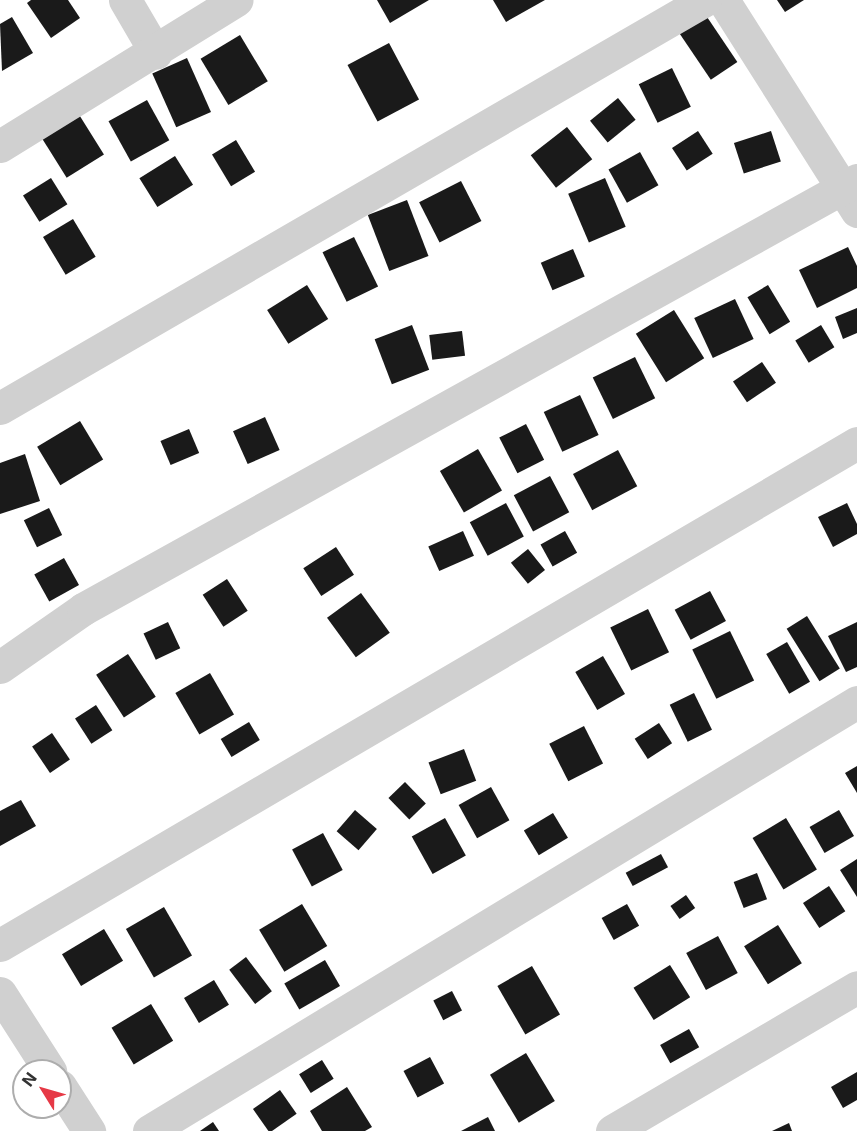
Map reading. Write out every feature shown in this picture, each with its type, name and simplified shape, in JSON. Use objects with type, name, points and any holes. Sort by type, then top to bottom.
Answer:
[{"type":"street","points":[[125,0],[156,53]]},
{"type":"street","points":[[0,146],[156,53],[236,0]]},
{"type":"street","points":[[0,408],[705,0]]},
{"type":"street","points":[[0,667],[83,609],[852,194],[723,0]]},
{"type":"street","points":[[0,945],[857,443]]},
{"type":"street","points":[[149,1131],[857,702]]},
{"type":"street","points":[[612,1131],[857,987]]},
{"type":"street","points":[[0,993],[42,1059]]},
{"type":"street","points":[[72,1105],[89,1131]]},
{"type":"building","points":[[31,0],[68,0],[80,18],[51,38],[27,3]]},
{"type":"building","points":[[377,0],[429,0],[390,23]]},
{"type":"building","points":[[493,0],[545,0],[506,22]]},
{"type":"building","points":[[777,0],[804,0],[785,12]]},
{"type":"building","points":[[701,8],[737,62],[711,80],[674,26]]},
{"type":"building","points":[[12,17],[33,53],[2,71],[0,24]]},
{"type":"building","points":[[240,35],[268,81],[228,105],[201,59]]},
{"type":"building","points":[[389,43],[419,100],[378,122],[348,65]]},
{"type":"building","points":[[187,58],[211,112],[176,127],[152,73]]},
{"type":"building","points":[[672,68],[691,107],[658,123],[639,84]]},
{"type":"building","points":[[618,98],[636,120],[608,142],[590,121]]},
{"type":"building","points":[[147,100],[169,140],[131,162],[109,121]]},
{"type":"building","points":[[78,113],[104,155],[67,178],[41,136]]},
{"type":"building","points":[[567,127],[592,159],[556,188],[531,155]]},
{"type":"building","points":[[698,131],[713,154],[687,171],[672,148]]},
{"type":"building","points":[[771,131],[781,161],[744,173],[734,143]]},
{"type":"building","points":[[236,140],[255,172],[231,186],[212,154]]},
{"type":"building","points":[[640,152],[658,185],[627,203],[609,169]]},
{"type":"building","points":[[175,156],[193,185],[157,207],[139,178]]},
{"type":"building","points":[[51,178],[67,204],[39,222],[23,195]]},
{"type":"building","points":[[605,178],[626,227],[589,242],[568,194]]},
{"type":"building","points":[[461,181],[481,221],[440,242],[419,202]]},
{"type":"building","points":[[407,200],[429,256],[389,271],[368,215]]},
{"type":"building","points":[[73,219],[96,257],[66,275],[43,237]]},
{"type":"building","points":[[354,237],[378,286],[347,302],[323,252]]},
{"type":"building","points":[[848,247],[857,266],[857,288],[817,308],[799,270]]},
{"type":"building","points":[[573,249],[585,277],[553,290],[541,263]]},
{"type":"building","points":[[307,285],[328,319],[288,344],[267,310]]},
{"type":"building","points":[[768,285],[790,322],[770,334],[747,297]]},
{"type":"building","points":[[735,299],[754,339],[713,358],[694,318]]},
{"type":"building","points":[[857,308],[857,333],[843,339],[835,317]]},
{"type":"building","points":[[674,310],[704,358],[666,382],[636,334]]},
{"type":"building","points":[[412,325],[429,370],[392,384],[375,339]]},
{"type":"building","points":[[821,325],[834,347],[809,363],[795,340]]},
{"type":"building","points":[[462,331],[465,356],[432,360],[429,335]]},
{"type":"building","points":[[635,357],[655,398],[613,419],[593,378]]},
{"type":"building","points":[[762,362],[776,383],[747,402],[733,382]]},
{"type":"building","points":[[580,395],[599,435],[562,452],[544,412]]},
{"type":"building","points":[[265,417],[280,450],[248,464],[233,431]]},
{"type":"building","points":[[80,421],[103,460],[60,485],[37,447]]},
{"type":"building","points":[[526,424],[544,460],[517,473],[499,438]]},
{"type":"building","points":[[189,429],[199,453],[171,465],[160,441]]},
{"type":"building","points":[[478,449],[502,491],[464,513],[440,471]]},
{"type":"building","points":[[618,450],[637,486],[592,510],[573,474]]},
{"type":"building","points":[[25,454],[40,501],[0,514],[0,463]]},
{"type":"building","points":[[550,476],[569,512],[533,531],[514,495]]},
{"type":"building","points":[[506,503],[524,537],[488,556],[470,522]]},
{"type":"building","points":[[847,503],[857,524],[857,534],[833,547],[818,517]]},
{"type":"building","points":[[49,508],[62,535],[37,547],[24,520]]},
{"type":"building","points":[[463,531],[474,556],[439,571],[428,546]]},
{"type":"building","points":[[565,531],[577,553],[553,566],[541,545]]},
{"type":"building","points":[[336,547],[354,575],[321,596],[303,568]]},
{"type":"building","points":[[528,549],[545,570],[528,584],[511,563]]},
{"type":"building","points":[[64,558],[79,585],[49,602],[34,574]]},
{"type":"building","points":[[227,579],[248,611],[223,627],[203,595]]},
{"type":"building","points":[[710,591],[726,621],[691,640],[675,610]]},
{"type":"building","points":[[361,593],[390,633],[356,657],[327,618]]},
{"type":"building","points":[[648,609],[669,652],[631,671],[610,627]]},
{"type":"building","points":[[807,616],[840,669],[820,681],[787,629]]},
{"type":"building","points":[[168,622],[180,648],[156,660],[144,633]]},
{"type":"building","points":[[857,622],[857,667],[846,672],[828,636]]},
{"type":"building","points":[[730,631],[754,680],[716,699],[692,649]]},
{"type":"building","points":[[787,642],[810,682],[789,694],[766,654]]},
{"type":"building","points":[[128,654],[156,697],[124,717],[96,675]]},
{"type":"building","points":[[603,656],[625,694],[597,710],[575,672]]},
{"type":"building","points":[[210,673],[234,715],[199,735],[175,693]]},
{"type":"building","points":[[694,693],[712,730],[688,742],[670,705]]},
{"type":"building","points":[[96,705],[112,730],[91,744],[75,719]]},
{"type":"building","points":[[249,722],[260,740],[232,757],[221,739]]},
{"type":"building","points":[[659,723],[672,743],[648,759],[635,739]]},
{"type":"building","points":[[584,726],[603,763],[568,781],[549,744]]},
{"type":"building","points":[[52,733],[70,760],[50,773],[32,746]]},
{"type":"building","points":[[464,749],[476,781],[441,794],[429,763]]},
{"type":"building","points":[[857,766],[857,793],[845,773]]},
{"type":"building","points":[[405,782],[426,804],[409,820],[388,798]]},
{"type":"building","points":[[491,787],[509,820],[477,838],[459,805]]},
{"type":"building","points":[[21,800],[36,826],[0,846],[0,811]]},
{"type":"building","points":[[355,810],[377,829],[359,850],[337,831]]},
{"type":"building","points":[[839,810],[854,836],[825,853],[810,827]]},
{"type":"building","points":[[553,813],[568,838],[539,855],[524,831]]},
{"type":"building","points":[[445,818],[466,856],[433,874],[412,836]]},
{"type":"building","points":[[786,818],[817,869],[783,890],[753,838]]},
{"type":"building","points":[[323,833],[343,870],[312,887],[292,849]]},
{"type":"building","points":[[661,854],[668,867],[633,886],[626,873]]},
{"type":"building","points":[[857,859],[857,897],[840,870]]},
{"type":"building","points":[[757,873],[767,899],[744,908],[734,882]]},
{"type":"building","points":[[829,886],[845,911],[819,928],[803,903]]},
{"type":"building","points":[[686,895],[695,908],[680,919],[670,906]]},
{"type":"building","points":[[302,904],[327,946],[284,972],[259,930]]},
{"type":"building","points":[[627,904],[639,926],[614,940],[602,918]]},
{"type":"building","points":[[164,907],[192,955],[154,977],[126,929]]},
{"type":"building","points":[[778,925],[802,963],[768,984],[744,946]]},
{"type":"building","points":[[104,929],[123,961],[81,986],[62,954]]},
{"type":"building","points":[[718,936],[738,973],[706,990],[686,953]]},
{"type":"building","points":[[246,957],[272,991],[255,1004],[229,970]]},
{"type":"building","points":[[325,960],[340,986],[299,1009],[284,984]]},
{"type":"building","points":[[670,965],[690,997],[654,1020],[634,988]]},
{"type":"building","points":[[532,966],[560,1014],[525,1034],[497,986]]},
{"type":"building","points":[[214,980],[229,1005],[199,1023],[184,998]]},
{"type":"building","points":[[452,991],[462,1011],[443,1020],[433,1001]]},
{"type":"building","points":[[151,1004],[173,1041],[134,1065],[112,1028]]},
{"type":"building","points":[[689,1029],[699,1047],[670,1063],[660,1045]]},
{"type":"building","points":[[526,1053],[555,1101],[519,1123],[490,1075]]},
{"type":"building","points":[[430,1057],[444,1083],[418,1098],[404,1071]]},
{"type":"building","points":[[322,1060],[334,1079],[311,1093],[299,1074]]},
{"type":"building","points":[[857,1072],[857,1100],[843,1108],[831,1087]]},
{"type":"building","points":[[347,1087],[372,1127],[365,1131],[322,1131],[310,1111]]},
{"type":"building","points":[[280,1090],[297,1114],[272,1131],[268,1131],[253,1109]]},
{"type":"building","points":[[488,1117],[495,1131],[461,1131]]},
{"type":"building","points":[[213,1122],[219,1131],[200,1131]]},
{"type":"building","points":[[789,1123],[792,1131],[772,1131]]}]
